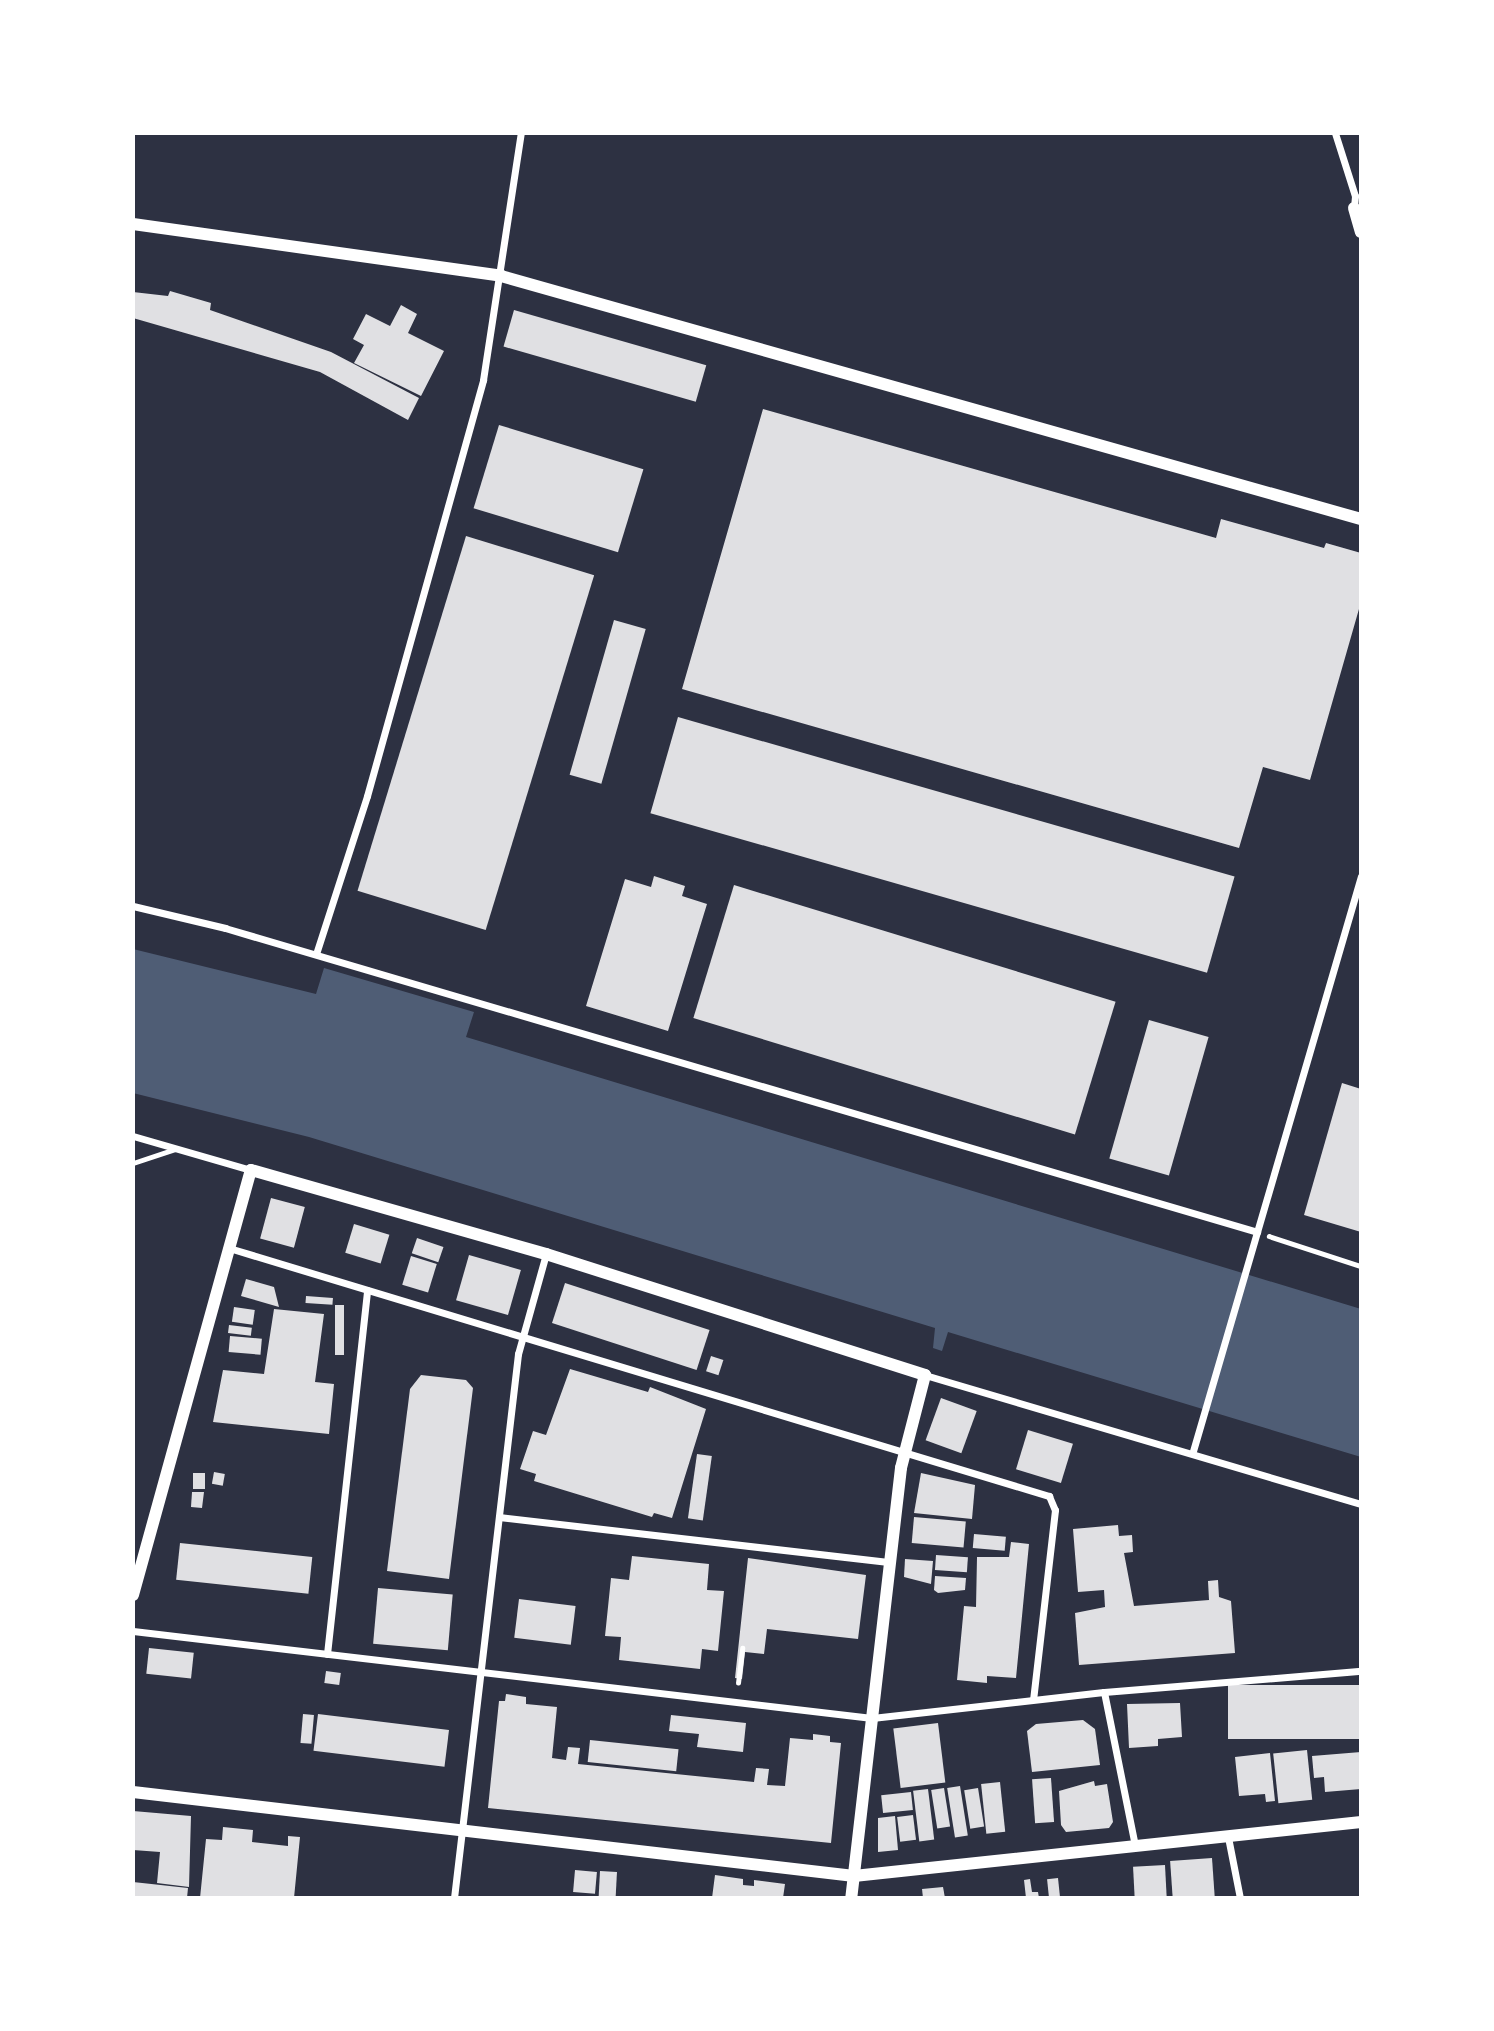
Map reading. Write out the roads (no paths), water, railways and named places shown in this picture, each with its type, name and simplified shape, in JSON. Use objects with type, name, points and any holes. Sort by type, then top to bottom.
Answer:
[{"type":"street","points":[[316,954],[367,796],[483,380],[521,133]]},
{"type":"street","points":[[1335,133],[1355,196],[1354,208],[1361,232]]},
{"type":"street","points":[[133,223],[501,276],[1361,519]]},
{"type":"street","points":[[1193,1451],[1361,876]]},
{"type":"street","points":[[133,906],[316,954],[1256,1236]]},
{"type":"street","points":[[133,1136],[546,1254],[1096,1428],[1193,1451],[1361,1504]]},
{"type":"street","points":[[133,1595],[251,1170]]},
{"type":"street","points":[[229,1248],[1049,1496],[1055,1510],[1033,1699]]},
{"type":"street","points":[[454,1898],[521,1335],[546,1254]]},
{"type":"street","points":[[327,1654],[367,1290]]},
{"type":"street","points":[[851,1898],[904,1451],[925,1375]]},
{"type":"street","points":[[499,1517],[890,1562]]},
{"type":"street","points":[[133,1631],[872,1717],[1104,1692],[1361,1671]]},
{"type":"street","points":[[1104,1692],[1135,1846]]},
{"type":"street","points":[[133,1792],[854,1876],[1361,1822]]},
{"type":"street","points":[[1228,1836],[1240,1898]]},
{"type":"lane","points":[[133,1163],[175,1149]]},
{"type":"water","points":[[133,949],[316,994],[324,968],[474,1012],[466,1037],[1361,1309],[1361,1457],[948,1332],[942,1351],[933,1348],[935,1328],[309,1137],[133,1093]]}]
